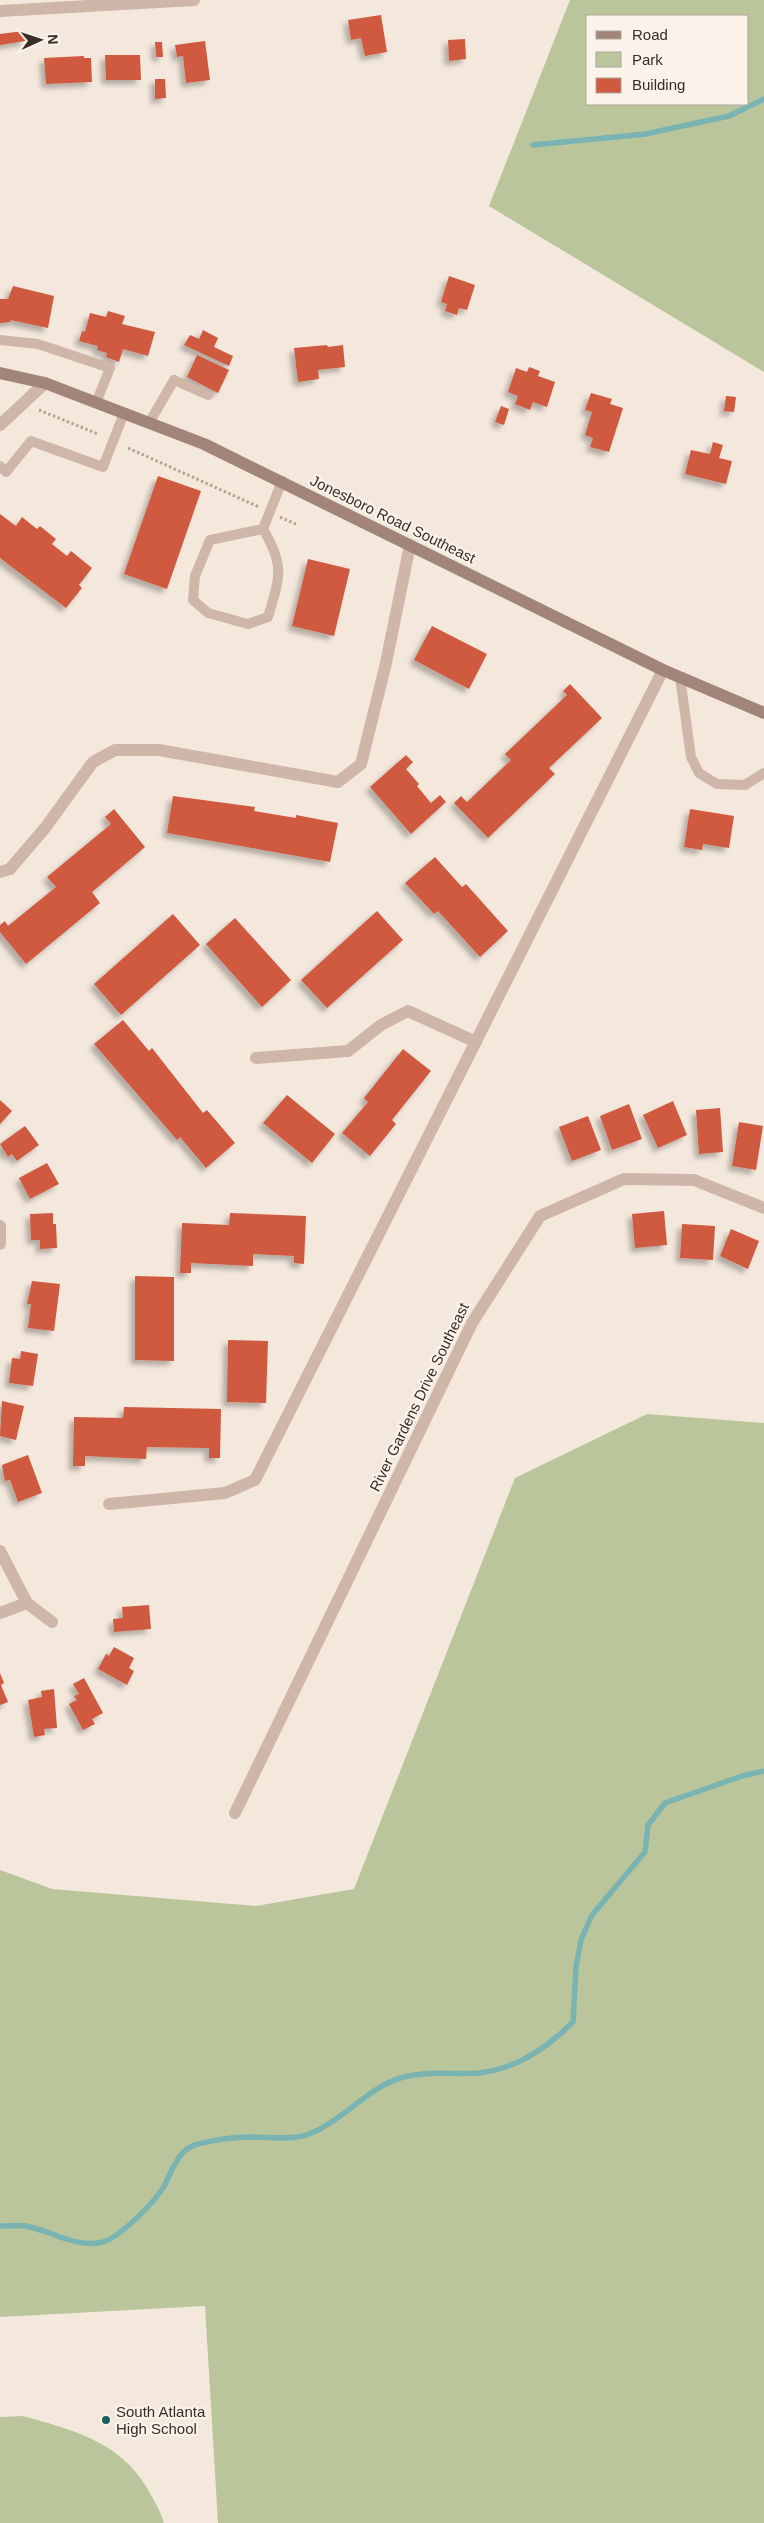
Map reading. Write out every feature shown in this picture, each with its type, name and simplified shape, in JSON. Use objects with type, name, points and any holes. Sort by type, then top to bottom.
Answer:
[{"type":"main road","name":"Jonesboro Road Southeast","points":[[0,373],[45,383],[204,444],[663,670],[764,712]]},
{"type":"street","points":[[0,11],[194,0]]},
{"type":"street","points":[[0,425],[45,383]]},
{"type":"street","points":[[0,872],[10,869],[46,828],[93,762],[115,750],[160,750],[338,782],[361,764],[386,663],[410,545]]},
{"type":"street","points":[[109,1504],[225,1493],[256,1480],[663,670]]},
{"type":"street","points":[[256,1058],[348,1051],[381,1025],[408,1011],[476,1042]]},
{"type":"street","name":"River Gardens Drive Southeast","points":[[235,1813],[472,1322],[540,1216],[624,1179],[694,1180],[764,1208]]},
{"type":"street","points":[[0,1226],[0,1244]]},
{"type":"street","points":[[0,1551],[28,1603],[52,1622]]},
{"type":"street","points":[[0,1613],[28,1603]]},
{"type":"lane","points":[[0,340],[38,344],[110,368],[96,403]]},
{"type":"lane","points":[[149,423],[174,380],[208,395]]},
{"type":"lane","points":[[0,466],[6,472],[31,441],[102,467],[124,413]]},
{"type":"lane","points":[[263,529],[282,482]]},
{"type":"lane","points":[[263,529],[276,551],[280,578],[268,617],[248,624],[208,613],[194,600],[195,576],[210,540],[263,529]]},
{"type":"lane","points":[[680,677],[691,757],[699,773],[717,784],[745,785],[764,773]]},
{"type":"path","points":[[37,409],[98,434]]},
{"type":"path","points":[[128,448],[296,524]]},
{"type":"green space","points":[[570,0],[764,0],[764,372],[489,206]]},
{"type":"green space","points":[[647,1414],[764,1423],[764,2523],[218,2523],[205,2306],[0,2317],[0,1870],[52,1889],[256,1906],[354,1889],[515,1478]]},
{"type":"green space","points":[[23,2416],[77,2433],[109,2448],[136,2472],[159,2509],[164,2523],[0,2523],[0,2417]]},
{"type":"building","points":[[381,15],[387,52],[365,56],[361,38],[351,40],[348,20]]},
{"type":"building","points":[[24,31],[25,41],[0,45],[0,34]]},
{"type":"building","points":[[465,39],[466,59],[449,61],[448,40]]},
{"type":"building","points":[[205,41],[210,80],[186,83],[183,56],[177,57],[175,45]]},
{"type":"building","points":[[155,42],[162,42],[163,57],[156,57]]},
{"type":"building","points":[[105,55],[140,55],[141,80],[106,80]]},
{"type":"building","points":[[84,56],[84,58],[91,58],[92,82],[46,84],[44,58]]},
{"type":"building","points":[[155,79],[165,79],[166,98],[155,99]]},
{"type":"building","points":[[449,276],[475,285],[467,310],[459,308],[457,315],[445,311],[447,304],[441,302]]},
{"type":"building","points":[[13,286],[54,296],[48,328],[10,320],[11,322],[0,323],[0,299],[8,299]]},
{"type":"building","points":[[108,311],[125,316],[122,324],[155,332],[148,356],[123,349],[119,362],[106,357],[107,353],[97,350],[98,346],[79,341],[82,331],[85,332],[90,313],[106,317]]},
{"type":"building","points":[[203,330],[218,338],[214,347],[233,356],[229,366],[184,345],[190,335],[199,339]]},
{"type":"building","points":[[327,345],[328,347],[343,345],[345,367],[318,370],[319,379],[298,382],[294,348]]},
{"type":"building","points":[[197,355],[229,370],[218,393],[187,377]]},
{"type":"building","points":[[529,367],[540,371],[538,376],[555,382],[547,407],[533,402],[530,410],[515,404],[518,396],[508,392],[516,368],[527,372]]},
{"type":"building","points":[[591,393],[612,399],[610,404],[623,408],[609,452],[590,447],[593,438],[585,435],[592,412],[585,410]]},
{"type":"building","points":[[726,396],[736,397],[734,412],[724,411]]},
{"type":"building","points":[[501,406],[509,409],[504,425],[495,422]]},
{"type":"building","points":[[713,442],[723,445],[719,458],[732,461],[726,484],[685,474],[691,450],[710,454]]},
{"type":"building","points":[[158,476],[201,491],[167,589],[124,574]]},
{"type":"building","points":[[0,514],[16,526],[22,517],[37,529],[40,526],[56,539],[52,544],[67,556],[71,551],[92,568],[79,585],[82,588],[66,608],[0,558]]},
{"type":"building","points":[[308,559],[350,569],[334,636],[292,626]]},
{"type":"building","points":[[432,626],[487,654],[469,689],[414,660]]},
{"type":"building","points":[[570,684],[602,718],[549,768],[555,774],[488,838],[454,803],[461,796],[467,802],[511,760],[505,754],[567,695],[563,691]]},
{"type":"building","points":[[406,755],[413,762],[406,769],[419,784],[417,786],[431,803],[440,795],[446,802],[411,834],[370,787]]},
{"type":"building","points":[[173,796],[255,807],[254,811],[296,818],[296,815],[338,823],[330,862],[167,833]]},
{"type":"building","points":[[114,809],[145,847],[92,892],[100,903],[26,964],[0,932],[0,925],[5,921],[8,926],[56,887],[47,877],[111,824],[105,817]]},
{"type":"building","points":[[690,809],[734,816],[729,848],[703,844],[702,850],[684,847]]},
{"type":"building","points":[[435,857],[462,887],[466,884],[508,931],[480,957],[438,911],[434,914],[405,883]]},
{"type":"building","points":[[377,911],[403,940],[327,1008],[301,980]]},
{"type":"building","points":[[173,914],[200,945],[121,1015],[94,984]]},
{"type":"building","points":[[235,918],[291,980],[262,1007],[206,944]]},
{"type":"building","points":[[123,1020],[149,1051],[152,1048],[203,1113],[207,1110],[235,1143],[206,1168],[180,1137],[177,1140],[94,1044]]},
{"type":"building","points":[[403,1049],[431,1071],[392,1120],[396,1124],[370,1156],[342,1133],[368,1102],[364,1098]]},
{"type":"building","points":[[287,1095],[335,1134],[312,1163],[263,1123]]},
{"type":"building","points":[[0,1100],[12,1111],[0,1124]]},
{"type":"building","points":[[673,1101],[687,1135],[658,1148],[643,1115]]},
{"type":"building","points":[[629,1104],[642,1139],[612,1150],[600,1116]]},
{"type":"building","points":[[720,1108],[723,1152],[699,1154],[696,1110]]},
{"type":"building","points":[[588,1116],[601,1150],[572,1161],[559,1127]]},
{"type":"building","points":[[739,1122],[763,1126],[756,1170],[732,1166]]},
{"type":"building","points":[[25,1126],[39,1145],[17,1161],[12,1154],[8,1157],[0,1144]]},
{"type":"building","points":[[47,1163],[59,1184],[30,1199],[19,1178]]},
{"type":"building","points":[[664,1211],[667,1245],[635,1248],[632,1214]]},
{"type":"building","points":[[53,1213],[53,1224],[56,1224],[57,1248],[40,1249],[40,1240],[31,1240],[30,1214]]},
{"type":"building","points":[[230,1213],[306,1216],[304,1264],[294,1263],[294,1256],[253,1254],[253,1266],[191,1263],[191,1273],[180,1273],[182,1223],[229,1225]]},
{"type":"building","points":[[682,1224],[715,1226],[713,1260],[680,1258]]},
{"type":"building","points":[[731,1229],[759,1241],[748,1269],[720,1256]]},
{"type":"building","points":[[135,1276],[174,1277],[174,1361],[135,1360]]},
{"type":"building","points":[[32,1281],[60,1284],[54,1331],[28,1328],[31,1304],[27,1304]]},
{"type":"building","points":[[228,1340],[268,1341],[266,1403],[227,1402]]},
{"type":"building","points":[[21,1351],[38,1354],[33,1386],[9,1383],[12,1358],[20,1359]]},
{"type":"building","points":[[2,1401],[24,1406],[16,1440],[0,1436]]},
{"type":"building","points":[[124,1407],[221,1409],[220,1458],[209,1458],[209,1448],[147,1447],[146,1459],[85,1456],[85,1466],[73,1466],[74,1417],[123,1418]]},
{"type":"building","points":[[28,1455],[42,1493],[18,1502],[10,1480],[5,1481],[2,1465]]},
{"type":"building","points":[[149,1605],[151,1629],[114,1632],[113,1619],[123,1618],[122,1607]]},
{"type":"building","points":[[114,1647],[134,1658],[129,1668],[134,1671],[127,1685],[98,1669],[106,1654],[109,1656]]},
{"type":"building","points":[[0,1673],[4,1683],[1,1685],[8,1702],[0,1705]]},
{"type":"building","points":[[84,1678],[103,1713],[92,1719],[95,1724],[83,1730],[69,1704],[77,1700],[74,1696],[79,1694],[73,1684]]},
{"type":"building","points":[[54,1689],[57,1728],[44,1729],[45,1735],[34,1737],[28,1700],[42,1697],[41,1691]]},
{"type":"waterway","points":[[533,145],[646,134],[729,116],[764,99]]},
{"type":"waterway","points":[[0,2226],[26,2226],[74,2241],[93,2244],[103,2242],[127,2226],[145,2209],[164,2186],[181,2155],[191,2146],[237,2138],[303,2136],[328,2124],[376,2090],[400,2078],[430,2073],[479,2073],[493,2071],[519,2062],[542,2049],[573,2022],[576,1967],[581,1940],[592,1915],[645,1852],[648,1825],[665,1803],[742,1776],[764,1771]]},
{"type":"place","name":"South Atlanta High School","points":[[106,2420]]}]
